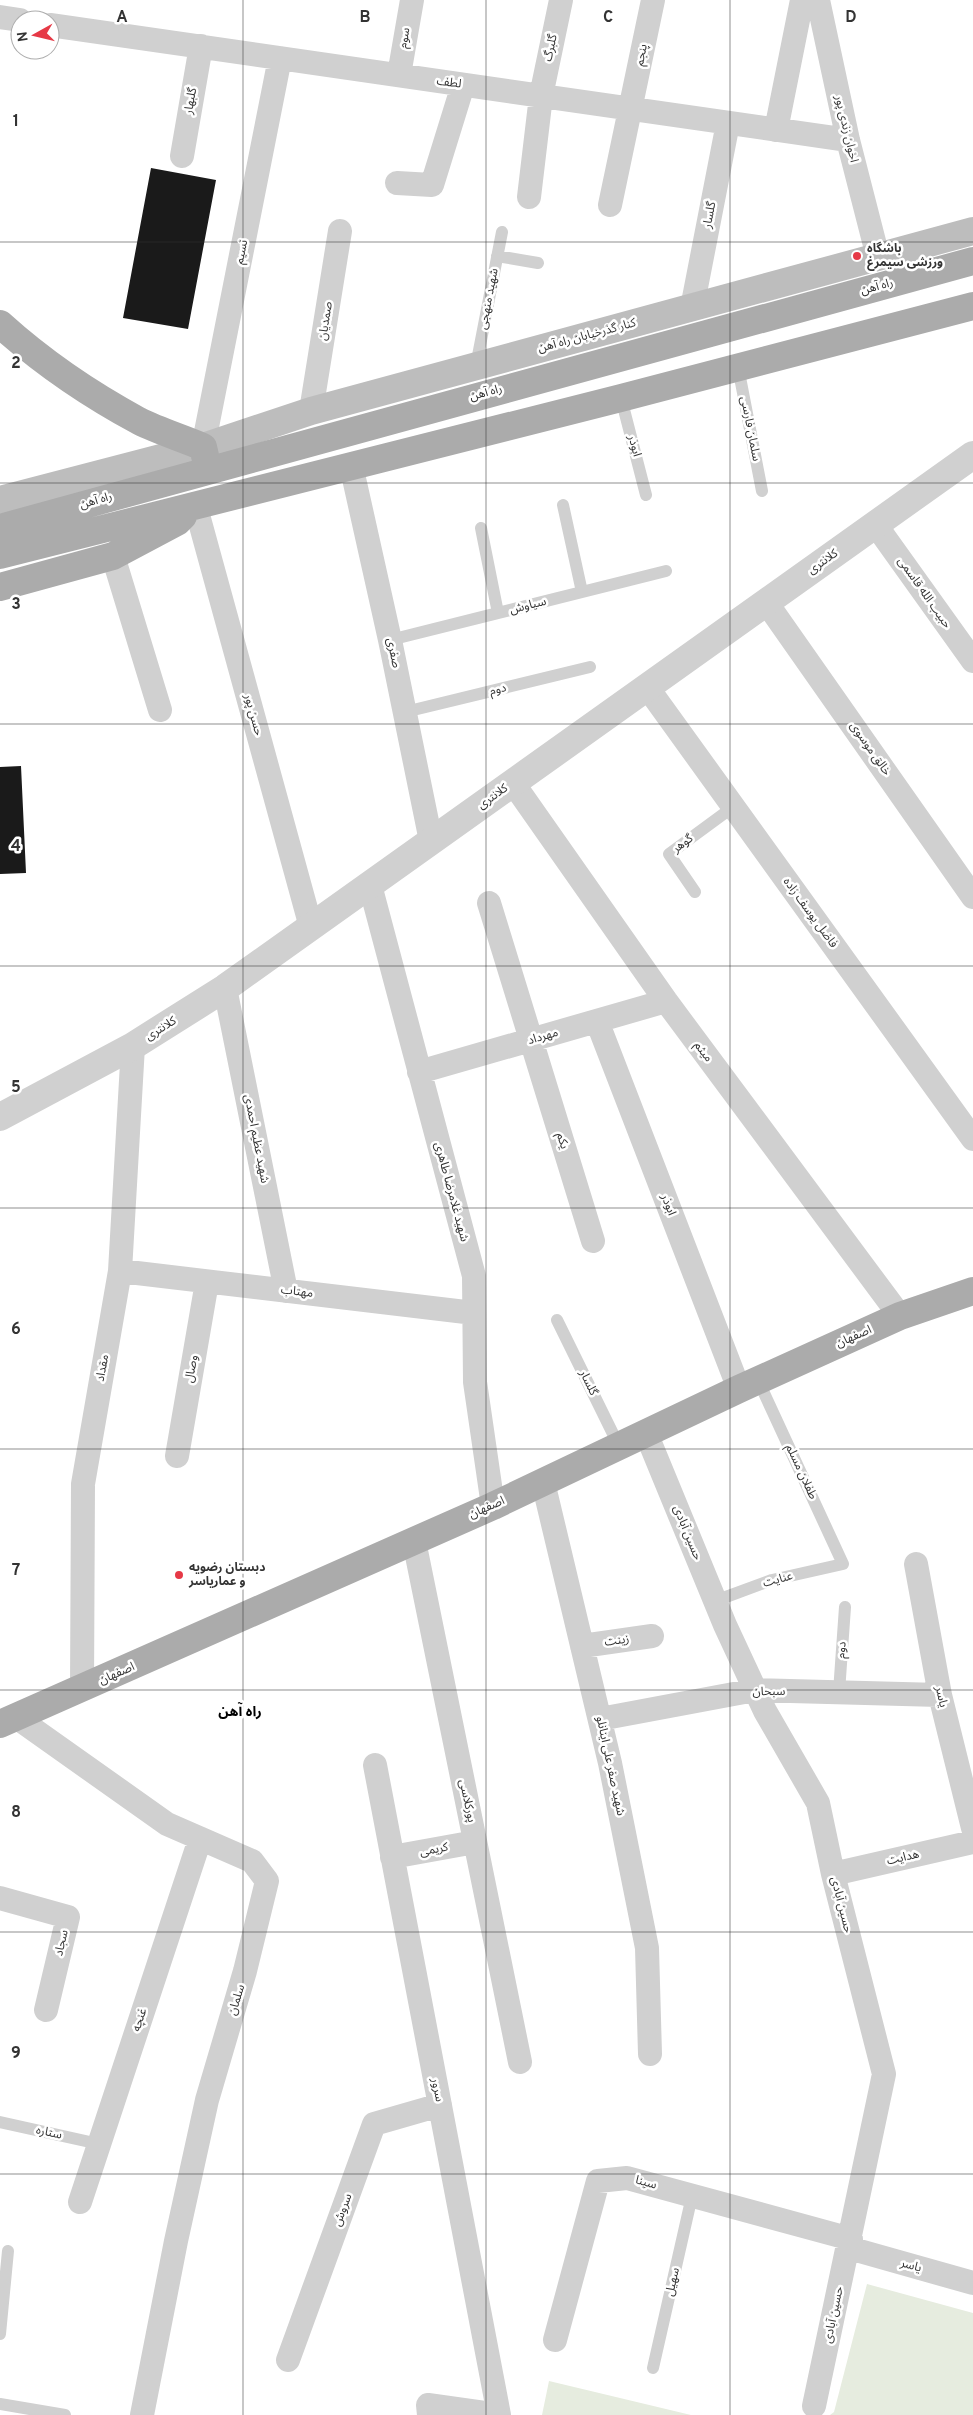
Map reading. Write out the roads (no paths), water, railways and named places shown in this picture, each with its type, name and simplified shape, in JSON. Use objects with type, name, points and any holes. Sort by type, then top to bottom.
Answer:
[{"type":"main road","name":"کنار گذرخیابان راه آهن","points":[[0,500],[206,458],[311,411],[973,232]]},
{"type":"main road","name":"راه آهن","points":[[0,528],[206,458],[973,261]]},
{"type":"main road","points":[[0,555],[195,504],[621,398],[973,306]]},
{"type":"main road","points":[[0,324],[26,347],[82,388],[206,458]]},
{"type":"main road","points":[[0,587],[113,556],[177,522],[195,504]]},
{"type":"main road","name":"اصفهان","points":[[8,1720],[82,1689],[493,1506],[748,1385],[900,1316],[973,1291]]},
{"type":"street","name":"سوم","points":[[399,75],[412,0]]},
{"type":"street","name":"گلبرگ","points":[[529,197],[541,96],[561,0]]},
{"type":"street","name":"پنجم","points":[[610,205],[632,109],[653,0]]},
{"type":"street","points":[[776,130],[802,0]]},
{"type":"street","name":"اخوان زندی پور","points":[[818,0],[848,140],[878,257]]},
{"type":"street","name":"لطف","points":[[60,26],[848,140]]},
{"type":"street","name":"گلبهار","points":[[182,156],[201,46]]},
{"type":"street","name":"نسیم","points":[[206,458],[280,58]]},
{"type":"street","points":[[397,183],[432,185],[463,84]]},
{"type":"street","name":"گلسار","points":[[692,308],[728,123]]},
{"type":"street","name":"صمدیان","points":[[311,411],[340,230]]},
{"type":"street","name":"کلانتری","points":[[0,1117],[133,1046],[225,988],[973,454]]},
{"type":"street","name":"صفری","points":[[351,465],[390,640],[431,841]]},
{"type":"street","name":"حسن پور","points":[[195,504],[311,927]]},
{"type":"street","name":"حبیب الله قاسمی","points":[[876,524],[973,662]]},
{"type":"street","points":[[113,556],[160,710]]},
{"type":"street","name":"خالق موسوی","points":[[766,602],[973,897]]},
{"type":"street","name":"فاضل یوسف زاده","points":[[647,687],[973,1139]]},
{"type":"street","name":"میثم","points":[[513,783],[666,1001],[900,1316]]},
{"type":"street","name":"شهید غلامرضا طاهری","points":[[370,885],[474,1276],[476,1382],[493,1506]]},
{"type":"street","points":[[489,903],[530,1040]]},
{"type":"street","name":"شهید عظیم احمدی","points":[[225,988],[286,1291]]},
{"type":"street","name":"مهرداد","points":[[419,1072],[666,1001]]},
{"type":"street","name":"ابوذر","points":[[597,1021],[748,1385]]},
{"type":"street","name":"یکم","points":[[530,1040],[593,1241]]},
{"type":"street","name":"مقداد","points":[[82,1689],[83,1484],[120,1271],[133,1046]]},
{"type":"street","name":"مهتاب","points":[[120,1271],[474,1312]]},
{"type":"street","name":"وصال","points":[[177,1456],[207,1282]]},
{"type":"street","name":"حسین آبادی","points":[[646,1433],[715,1600],[755,1690],[818,1803],[833,1874],[884,2074],[850,2244],[814,2406]]},
{"type":"street","name":"شهید صفر علی اینانلو","points":[[543,1482],[600,1719],[647,1948],[650,2054]]},
{"type":"street","name":"پورکلاسی","points":[[414,1541],[520,2062]]},
{"type":"street","name":"یاسر","points":[[916,1564],[940,1695],[973,1828]]},
{"type":"street","name":"زینت","points":[[582,1646],[652,1636]]},
{"type":"street","name":"سبحان","points":[[600,1719],[755,1690],[940,1695]]},
{"type":"street","name":"سلمان","points":[[8,1720],[167,1824],[252,1861],[266,1882],[245,1971],[207,2100],[176,2242],[142,2415]]},
{"type":"street","name":"سرور","points":[[375,1765],[499,2415]]},
{"type":"street","name":"غنچه","points":[[80,2202],[200,1839]]},
{"type":"street","name":"کریمی","points":[[392,1858],[475,1842]]},
{"type":"street","name":"هدایت","points":[[833,1874],[973,1842]]},
{"type":"street","name":"سجاد","points":[[0,1898],[68,1917],[46,2010]]},
{"type":"street","name":"سروش","points":[[288,2360],[374,2124],[440,2105]]},
{"type":"street","name":"سینا","points":[[555,2340],[598,2181],[627,2178],[850,2244]]},
{"type":"street","name":"یاسر","points":[[850,2244],[973,2283]]},
{"type":"street","points":[[428,2415],[428,2405],[499,2415]]},
{"type":"lane","name":"شهید منهجی","points":[[476,366],[502,232]]},
{"type":"lane","points":[[497,256],[538,263]]},
{"type":"lane","name":"سلمان فارسی","points":[[738,367],[762,492]]},
{"type":"lane","name":"ابوذر","points":[[621,398],[646,495]]},
{"type":"lane","points":[[563,505],[582,592]]},
{"type":"lane","points":[[481,528],[498,613]]},
{"type":"lane","name":"سیاوش","points":[[390,640],[666,571]]},
{"type":"lane","name":"دوم","points":[[405,712],[590,667]]},
{"type":"lane","name":"گوهر","points":[[695,892],[669,854],[733,807]]},
{"type":"lane","name":"گلسار","points":[[557,1320],[619,1446]]},
{"type":"lane","name":"طفلان مسلم","points":[[748,1385],[843,1564]]},
{"type":"lane","name":"عنایت","points":[[715,1600],[772,1580],[843,1564]]},
{"type":"lane","name":"دوم","points":[[839,1692],[845,1607]]},
{"type":"lane","name":"ستاره","points":[[0,2122],[99,2144]]},
{"type":"lane","name":"سهیل","points":[[653,2368],[692,2196]]},
{"type":"lane","points":[[0,2334],[8,2251]]},
{"type":"lane","points":[[0,2404],[34,2412],[65,2415]]},
{"type":"place","name":"باشگاه ورزشی سیمرغ","points":[[857,256]]},
{"type":"place","name":"دبستان رضویه و عماریاسر","points":[[179,1575]]},
{"type":"district","name":"راه آهن","points":[[240,1712]]}]
